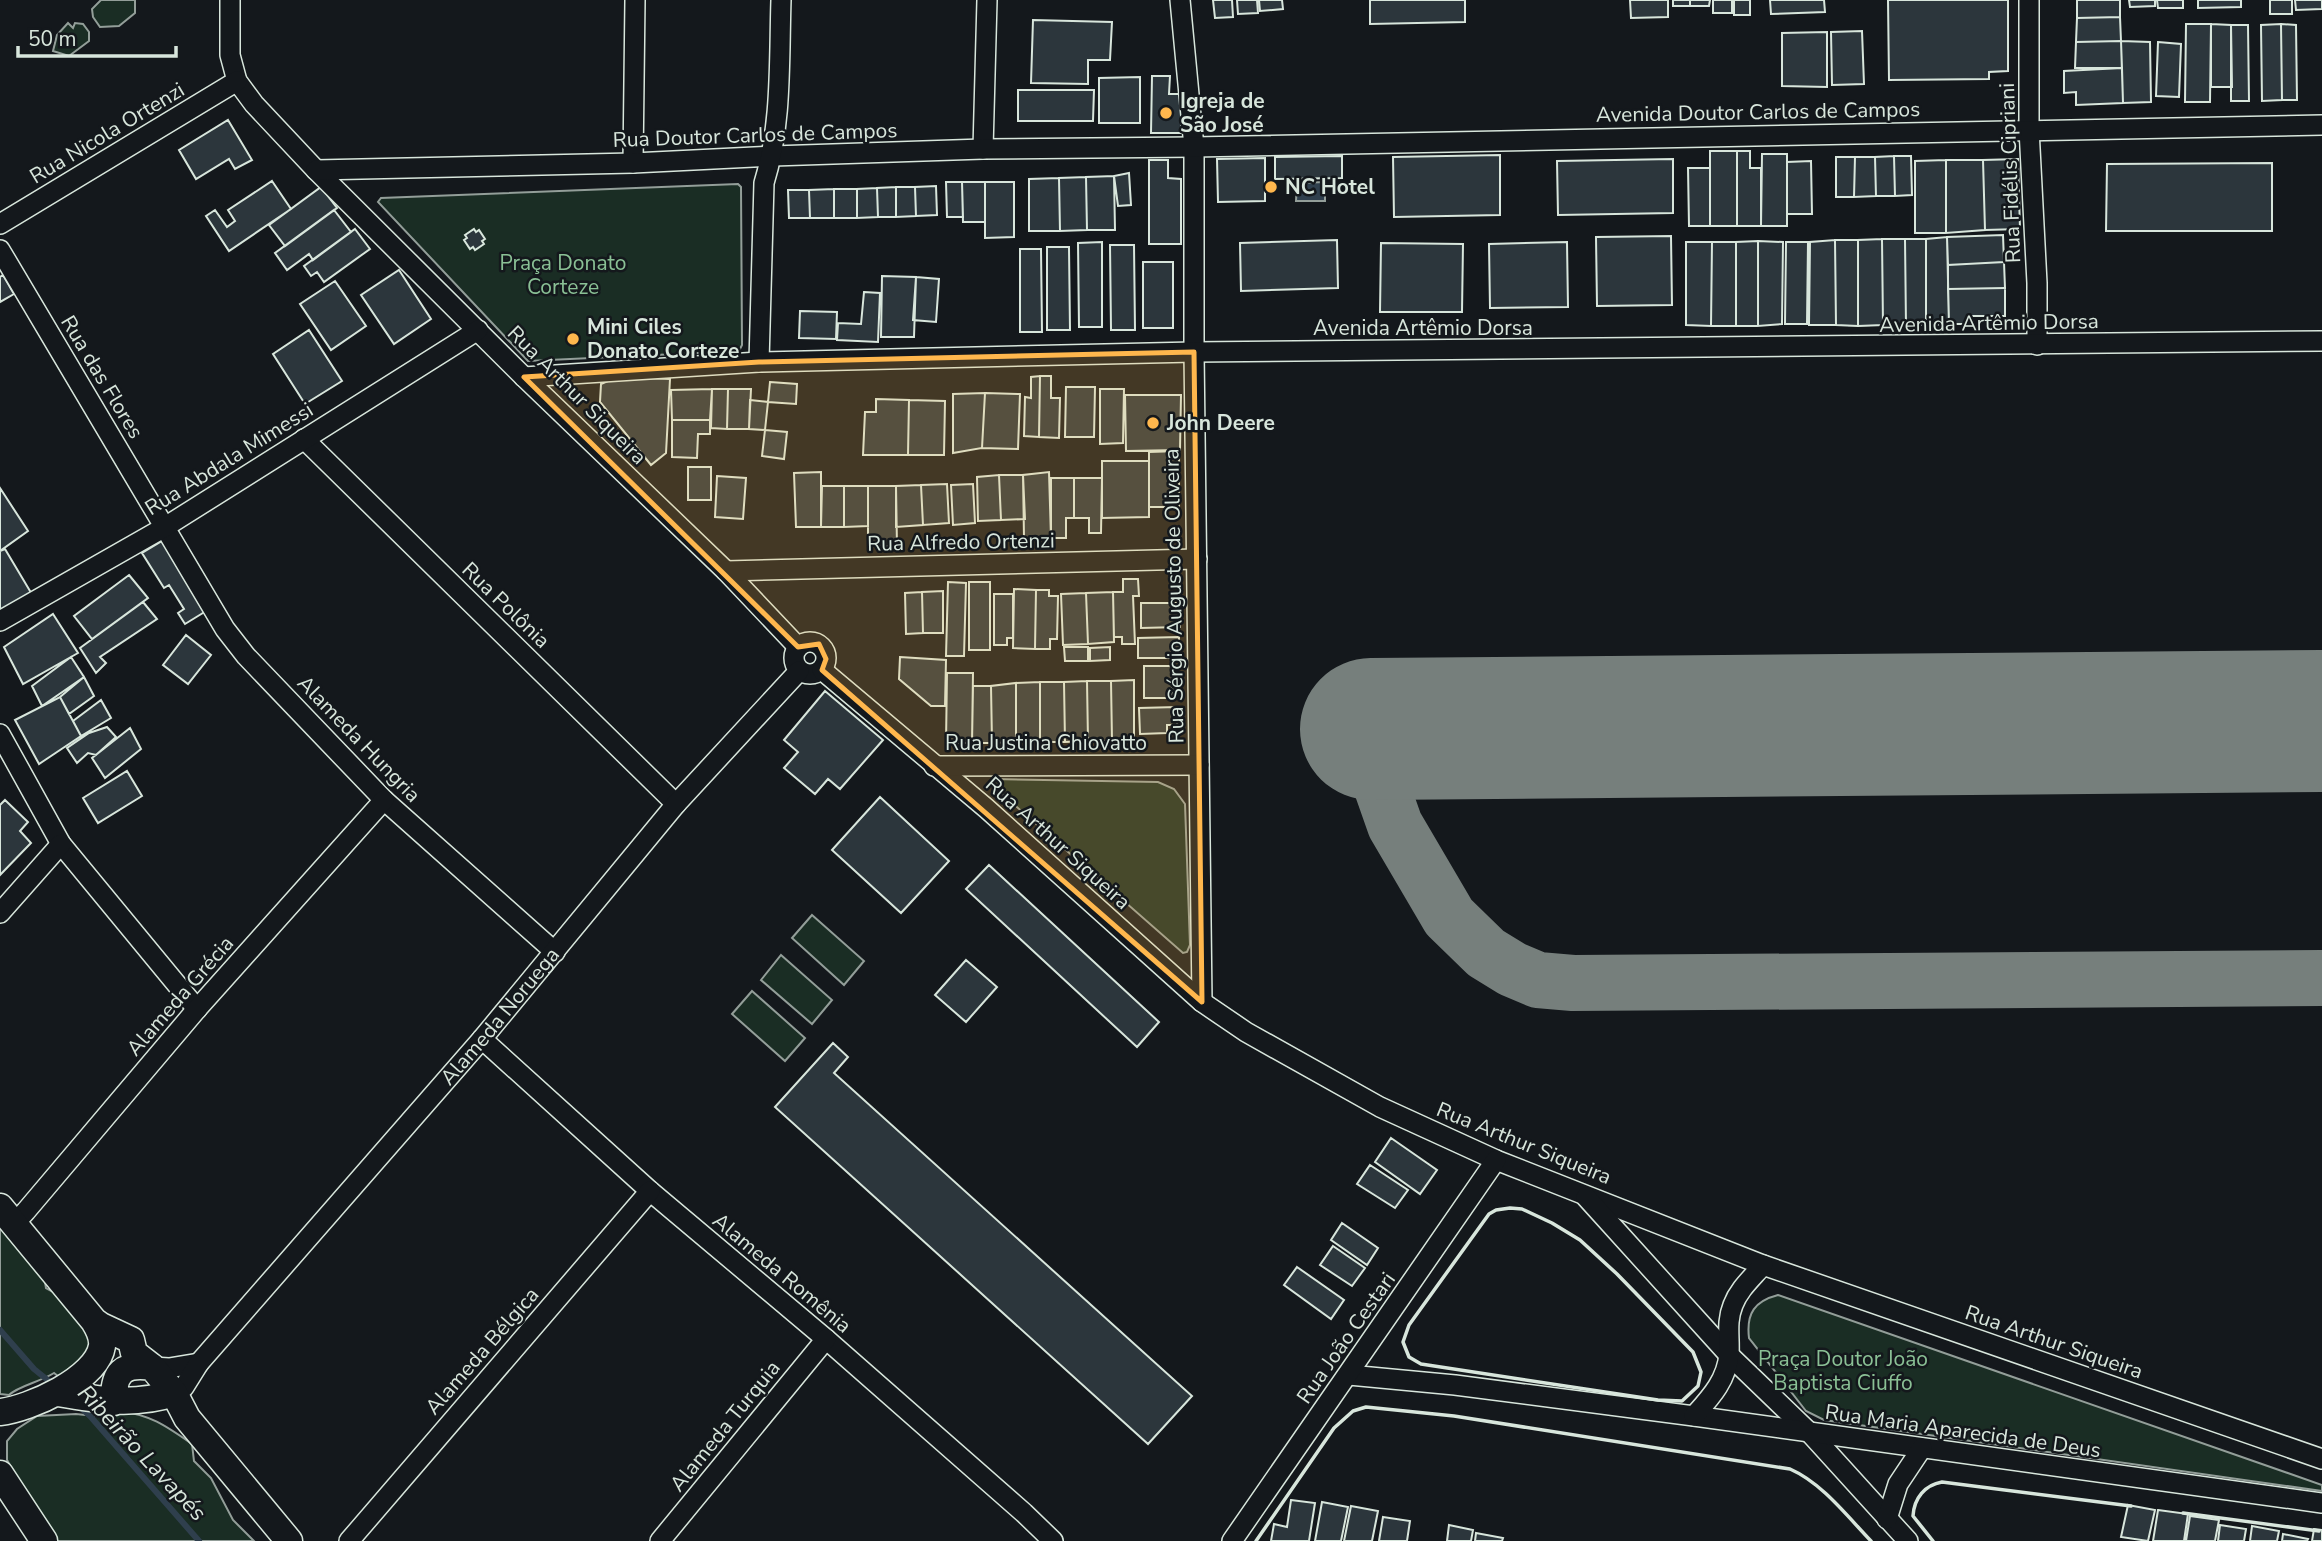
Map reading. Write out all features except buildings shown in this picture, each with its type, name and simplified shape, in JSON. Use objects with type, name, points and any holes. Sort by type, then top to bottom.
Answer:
[{"type":"street","name":"Rua Arthur Siqueira","points":[[230,0],[230,55],[237,81],[254,104],[316,170],[524,377],[726,571],[798,647]]},
{"type":"street","points":[[634,163],[635,0]]},
{"type":"street","points":[[759,362],[764,183],[773,156],[781,0]]},
{"type":"street","points":[[983,149],[987,0]]},
{"type":"street","name":"Rua Sérgio Augusto de Oliveira","points":[[1180,0],[1195,147],[1194,352],[1202,1002]]},
{"type":"street","name":"Rua Fidélis Cipriani","points":[[2029,0],[2029,129],[2037,283],[2037,345]]},
{"type":"street","name":"Rua Nicola Ortenzi","points":[[0,224],[237,81]]},
{"type":"street","name":"Avenida Doutor Carlos de Campos","points":[[1195,147],[2322,125]]},
{"type":"street","name":"Rua Doutor Carlos de Campos","points":[[316,170],[634,163],[983,149],[1195,147]]},
{"type":"street","name":"Rua das Flores","points":[[0,250],[165,527]]},
{"type":"street","name":"Rua Abdala Mimessi","points":[[0,621],[165,527],[478,330]]},
{"type":"street","name":"Avenida Artêmio Dorsa","points":[[524,377],[759,362],[1194,352],[2322,341]]},
{"type":"street","name":"Rua Polônia","points":[[304,439],[676,804]]},
{"type":"street","name":"Alameda Hungria","points":[[165,527],[225,629],[246,656],[384,800],[555,952]]},
{"type":"street","name":"Rua Alfredo Ortenzi","points":[[726,571],[1197,559]]},
{"type":"street","points":[[808,642],[819,644],[826,659],[822,670],[813,675],[799,671],[794,662],[798,647],[808,642]]},
{"type":"street","name":"Rua Arthur Siqueira","points":[[822,670],[986,808],[1202,1002],[1247,1032],[1380,1107],[1496,1160],[1763,1265],[2322,1459]]},
{"type":"street","name":"Alameda Noruega","points":[[166,1396],[184,1387],[199,1363],[482,1039],[676,804],[799,671]]},
{"type":"street","points":[[0,734],[61,844],[197,1009]]},
{"type":"street","name":"Rua Justina Chiovatto","points":[[934,766],[1199,765]]},
{"type":"street","name":"Alameda Grécia","points":[[7,1216],[26,1212],[197,1009],[384,800]]},
{"type":"street","points":[[0,913],[61,844]]},
{"type":"street","name":"Alameda Romênia","points":[[482,1039],[650,1191],[826,1339],[1024,1513],[1052,1541]]},
{"type":"street","name":"Rua João Cestari","points":[[1232,1541],[1496,1160]]},
{"type":"street","name":"Alameda Bélgica","points":[[349,1541],[650,1191]]},
{"type":"street","points":[[1581,1192],[1729,1355],[1810,1433],[1909,1541]]},
{"type":"street","points":[[7,1216],[94,1321],[102,1339],[100,1353],[67,1392]]},
{"type":"street","points":[[1694,1416],[1715,1392],[1724,1375],[1729,1355],[1728,1326],[1733,1306],[1741,1290],[1763,1265]]},
{"type":"street","points":[[94,1321],[131,1340],[134,1353],[152,1367],[166,1396],[289,1541]]},
{"type":"street","name":"Alameda Turquia","points":[[660,1541],[826,1339]]},
{"type":"street","points":[[114,1402],[114,1381],[118,1375],[134,1366],[169,1368],[199,1363]]},
{"type":"street","name":"Rua Maria Aparecida de Deus","points":[[1349,1375],[1455,1385],[1694,1416],[2322,1503]]},
{"type":"street","points":[[0,1433],[5,1410],[67,1392],[114,1402],[166,1396]]},
{"type":"street","points":[[1887,1519],[1898,1484],[1922,1448]]},
{"type":"street","points":[[0,1473],[44,1541]]},
{"type":"highlighted area","points":[[1194,352],[1202,1002],[822,670],[826,659],[819,644],[798,647],[524,377],[759,362]]},
{"type":"green space","points":[[101,0],[135,0],[135,13],[119,26],[100,27],[93,17],[92,9]]},
{"type":"green space","points":[[68,23],[73,28],[75,23],[83,24],[89,32],[89,41],[69,56],[53,51],[57,35]]},
{"type":"green space","name":"Praça Donato Corteze","points":[[738,184],[741,187],[742,345],[739,351],[528,361],[378,202],[381,198]]},
{"type":"green space","points":[[993,779],[1158,782],[1174,789],[1185,804],[1190,945],[1187,952],[1183,953],[993,786]]},
{"type":"green space","points":[[812,915],[864,961],[844,985],[792,938]]},
{"type":"green space","points":[[781,955],[832,1000],[812,1024],[761,980]]},
{"type":"green space","points":[[752,991],[805,1038],[785,1061],[732,1014]]},
{"type":"green space","points":[[0,1214],[47,1275],[46,1288],[53,1292],[58,1291],[105,1337],[63,1380],[54,1373],[9,1395],[0,1394]]},
{"type":"green space","name":"Praça Doutor João Baptista Ciuffo","points":[[1778,1295],[2322,1485],[2322,1491],[1824,1420],[1806,1411],[1749,1338],[1749,1322],[1754,1309],[1763,1301]]},
{"type":"green space","points":[[120,1411],[158,1422],[192,1444],[194,1461],[211,1478],[233,1520],[254,1541],[47,1541],[38,1515],[7,1460],[7,1441],[17,1429],[37,1416],[76,1414],[104,1417]]},
{"type":"water","points":[[1325,182],[1325,201],[1296,201],[1297,183]]},
{"type":"waterway","name":"Ribeirão Lavapés","points":[[0,1330],[34,1369],[55,1386]]},
{"type":"waterway","name":"Ribeirão Lavapés","points":[[80,1407],[199,1541]]},
{"type":"taxiway","points":[[1371,729],[1382,788],[1395,825],[1449,917],[1486,953],[1512,969],[1538,980],[1573,983],[2322,978]]},
{"type":"runway","points":[[1371,729],[2322,721]]},
{"type":"wall","points":[[1510,1208],[1522,1209],[1580,1240],[1617,1274],[1693,1352],[1701,1372],[1698,1386],[1682,1401],[1658,1400],[1421,1364],[1409,1357],[1403,1342],[1409,1325],[1489,1214],[1510,1208]]},
{"type":"wall","points":[[1256,1541],[1334,1428],[1353,1411],[1366,1407],[1454,1416],[1790,1469],[1823,1491],[1871,1541]]},
{"type":"wall","points":[[1933,1541],[1913,1516],[1914,1509],[1918,1498],[1926,1489],[1942,1482],[2131,1506]]},
{"type":"wall","points":[[2183,1513],[2319,1531]]},
{"type":"place","name":"Igreja de São José","points":[[1166,113]]},
{"type":"place","name":"NC Hotel","points":[[1271,187]]},
{"type":"place","name":"Mini Ciles Donato Corteze","points":[[573,339]]},
{"type":"place","name":"John Deere","points":[[1153,423]]}]
